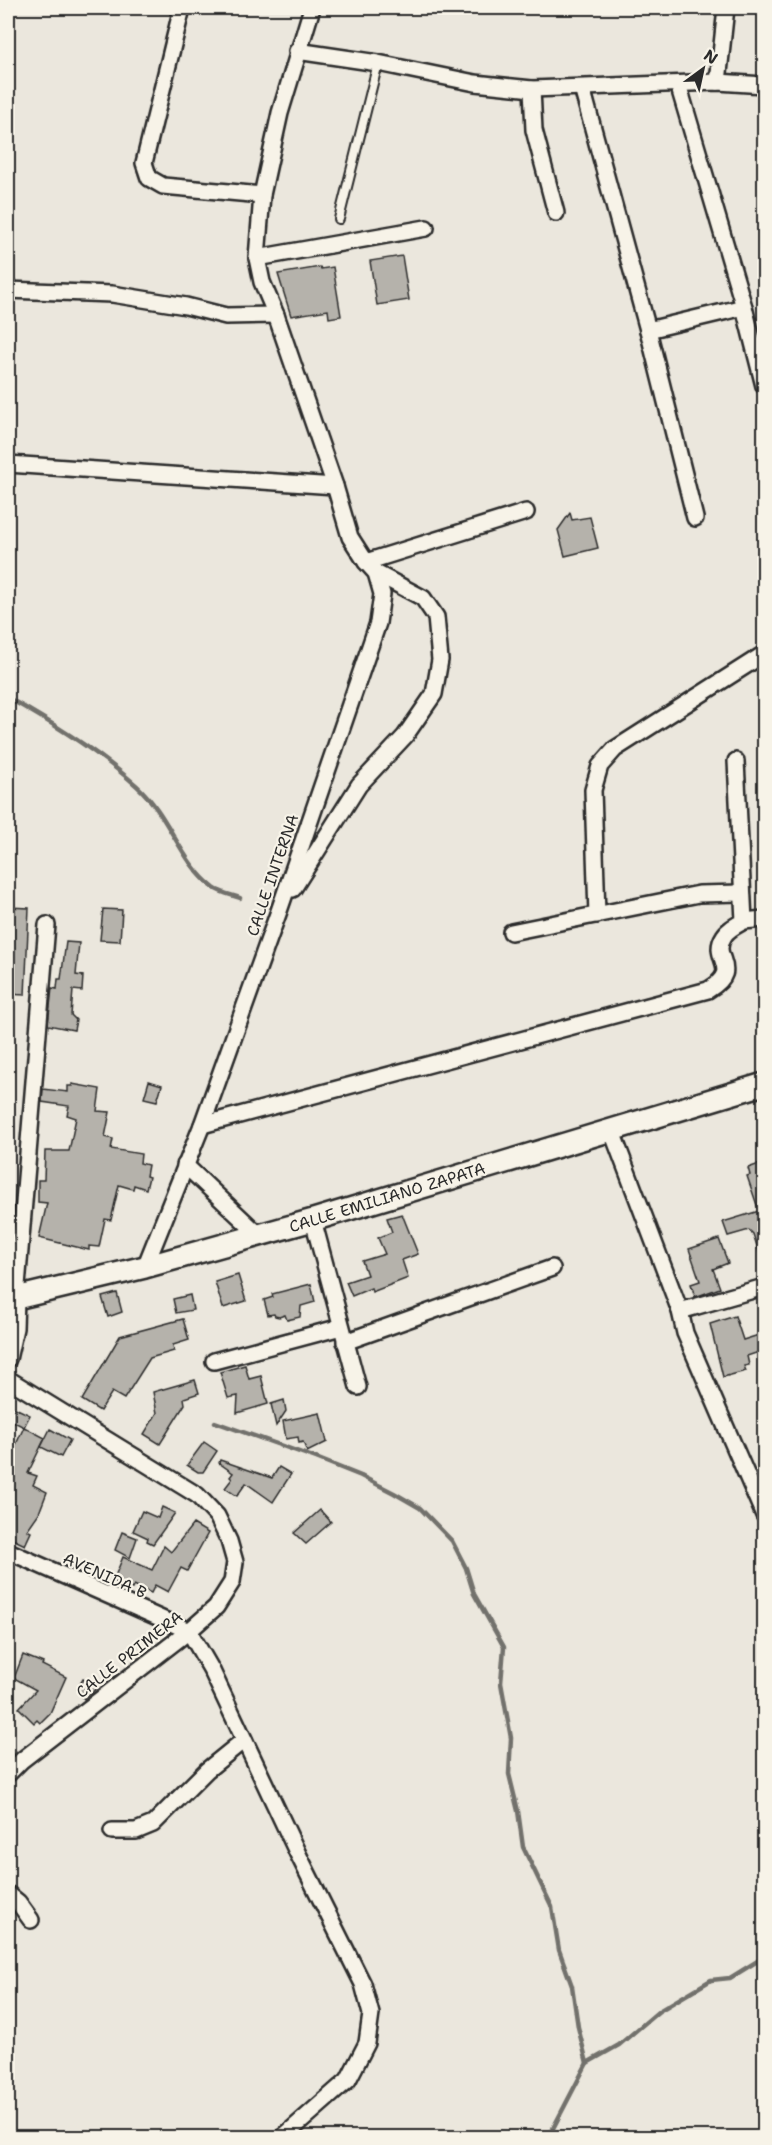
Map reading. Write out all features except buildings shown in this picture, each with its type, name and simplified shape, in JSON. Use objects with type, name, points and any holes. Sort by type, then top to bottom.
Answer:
[{"type":"main road","name":"CALLE EMILIANO ZAPATA","points":[[12,1299],[144,1267],[313,1220],[765,1084]]},
{"type":"street","points":[[182,8],[144,163],[149,178],[163,186],[262,195]]},
{"type":"street","points":[[279,911],[359,785],[405,736],[434,694],[441,660],[436,617],[423,598],[371,568],[350,537],[335,486],[276,315],[262,282],[257,258],[262,195],[280,113],[297,51],[312,8]]},
{"type":"street","points":[[718,82],[726,8]]},
{"type":"street","points":[[297,51],[378,63],[475,83],[532,89],[718,82],[765,85]]},
{"type":"street","points":[[678,84],[765,386]]},
{"type":"street","points":[[582,88],[648,330],[695,518]]},
{"type":"street","points":[[532,89],[534,130],[556,213]]},
{"type":"street","points":[[257,258],[426,228]]},
{"type":"street","points":[[8,290],[112,294],[186,306],[226,316],[276,315]]},
{"type":"street","points":[[648,330],[744,307]]},
{"type":"street","points":[[8,464],[335,486]]},
{"type":"street","points":[[371,568],[526,512]]},
{"type":"street","name":"CALLE INTERNA","points":[[144,1267],[202,1125],[279,911],[378,623],[382,594],[371,568]]},
{"type":"street","points":[[597,915],[593,790],[600,766],[615,749],[765,654]]},
{"type":"street","points":[[736,761],[744,921]]},
{"type":"street","points":[[511,932],[699,894],[741,893]]},
{"type":"street","points":[[202,1125],[708,990],[723,977],[726,967],[719,951],[725,933],[744,921],[765,919]]},
{"type":"street","points":[[8,1359],[15,1328],[12,1299],[47,925]]},
{"type":"street","points":[[611,1129],[680,1311],[685,1333],[765,1515]]},
{"type":"street","points":[[185,1165],[259,1235]]},
{"type":"street","points":[[313,1220],[358,1387]]},
{"type":"street","points":[[214,1361],[343,1334],[552,1268]]},
{"type":"street","points":[[680,1311],[765,1287]]},
{"type":"street","name":"CALLE PRIMERA","points":[[8,1379],[197,1495],[217,1516],[229,1541],[235,1562],[232,1582],[216,1607],[189,1631],[22,1760],[8,1774]]},
{"type":"street","name":"AVENIDA B","points":[[8,1551],[189,1631]]},
{"type":"street","points":[[189,1631],[211,1669],[363,1984],[371,2014],[367,2043],[348,2080],[282,2138]]},
{"type":"street","points":[[112,1831],[136,1831],[153,1824],[207,1770],[244,1740]]},
{"type":"street","points":[[8,1753],[22,1760]]},
{"type":"street","points":[[8,1894],[18,1902],[31,1920]]},
{"type":"lane","points":[[339,219],[378,63]]},
{"type":"waterway","points":[[8,698],[75,738],[137,786],[158,811],[183,852],[202,877],[217,890],[240,898]]},
{"type":"waterway","points":[[215,1422],[361,1476],[420,1508],[452,1541],[466,1568],[474,1594],[504,1647],[501,1683],[511,1738],[509,1774],[518,1811],[523,1847],[552,1907],[559,1950],[572,1986],[578,2027],[587,2063]]},
{"type":"waterway","points":[[548,2138],[587,2063],[619,2045],[659,2011],[711,1980],[730,1978],[764,1957]]}]
